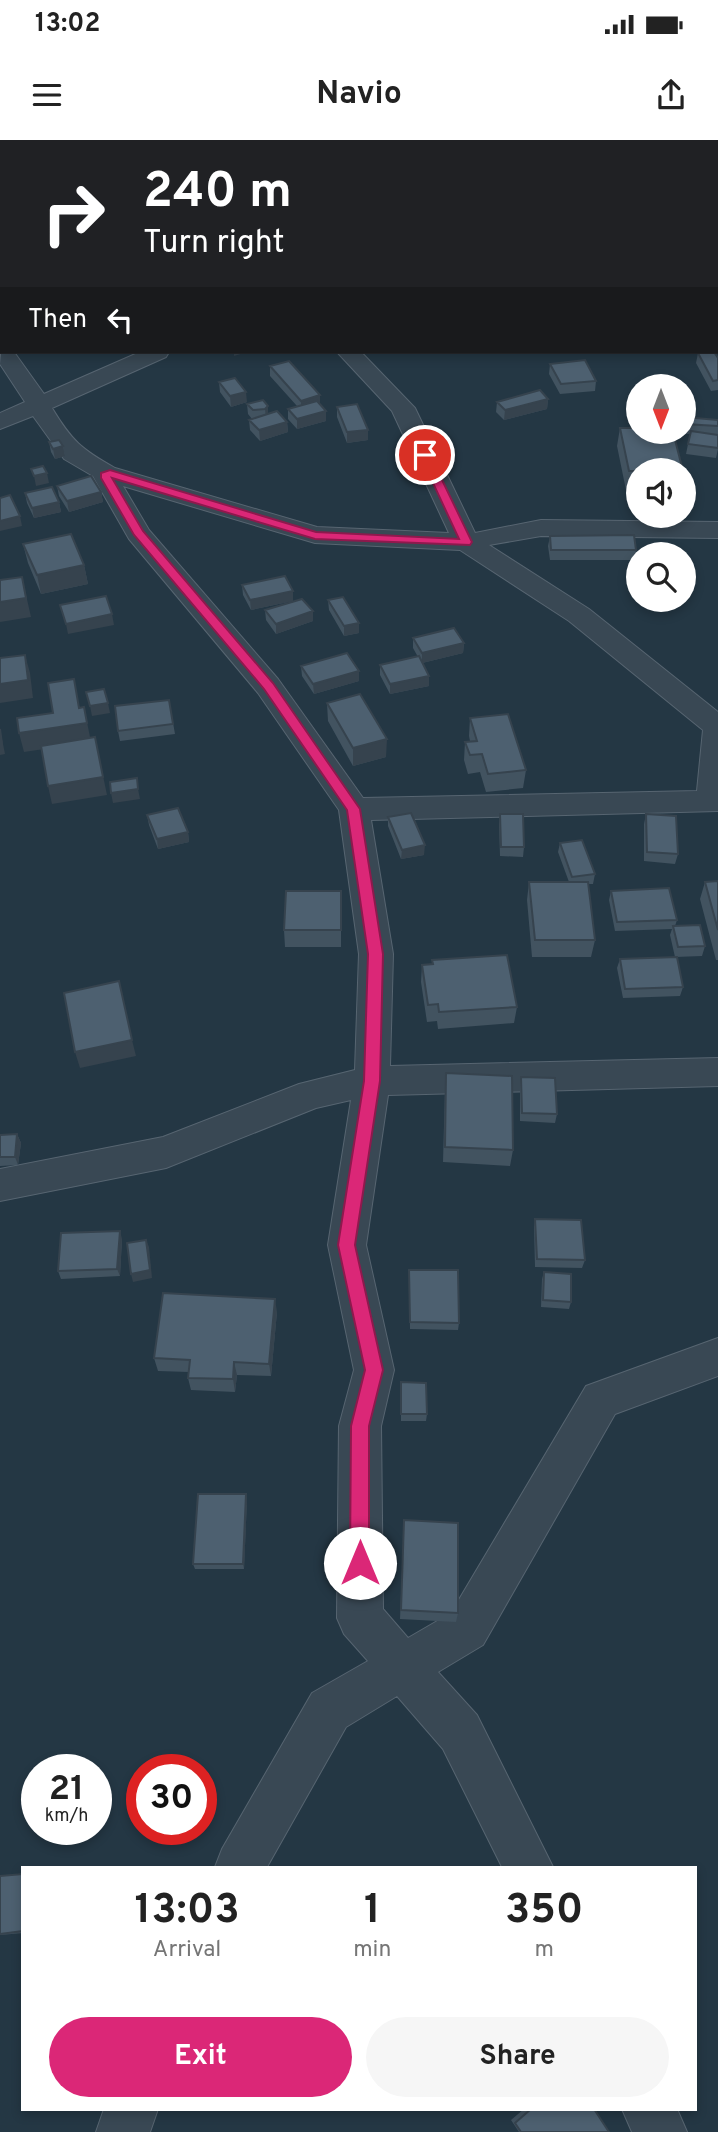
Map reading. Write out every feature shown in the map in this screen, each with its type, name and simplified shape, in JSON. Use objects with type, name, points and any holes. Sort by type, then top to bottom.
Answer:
[{"type":"street","points":[[4,354],[15,365],[36,405],[75,456],[106,473],[315,536],[466,542],[541,528],[718,530]]},
{"type":"street","points":[[0,422],[153,354]]},
{"type":"street","points":[[350,354],[403,408],[466,542],[579,615],[718,727],[711,802],[354,809]]},
{"type":"street","points":[[106,473],[106,478],[138,533],[268,686],[354,809],[376,954],[372,1081],[347,1245],[374,1370],[360,1426],[360,1618],[460,1732],[527,1866]]},
{"type":"street","points":[[0,1185],[166,1152],[312,1094],[372,1081],[718,1072]]},
{"type":"street","points":[[241,1866],[328,1710],[467,1629],[601,1400],[718,1357]]},
{"type":"street","points":[[123,2132],[130,2111]]},
{"type":"street","points":[[650,2111],[660,2132]]},
{"type":"building","points":[[699,354],[715,354],[718,358],[718,380],[713,381]]},
{"type":"building","points":[[585,360],[596,381],[561,384],[550,364]]},
{"type":"building","points":[[289,361],[320,395],[301,401],[270,366]]},
{"type":"building","points":[[235,378],[246,392],[230,396],[219,382]]},
{"type":"building","points":[[540,390],[548,399],[505,410],[497,402]]},
{"type":"building","points":[[263,400],[268,406],[265,409],[253,410],[247,404]]},
{"type":"building","points":[[317,401],[326,411],[297,419],[288,409]]},
{"type":"building","points":[[357,404],[368,430],[347,432],[337,407]]},
{"type":"building","points":[[277,411],[287,422],[259,430],[249,420]]},
{"type":"building","points":[[696,418],[718,420],[718,426],[696,425]]},
{"type":"building","points":[[620,428],[626,428],[626,444],[676,444],[680,458],[626,458]]},
{"type":"building","points":[[696,432],[718,435],[718,448],[688,444],[696,444]]},
{"type":"building","points":[[59,440],[63,446],[53,449],[49,442]]},
{"type":"building","points":[[43,466],[47,473],[34,476],[31,469]]},
{"type":"building","points":[[91,476],[101,492],[67,501],[57,486]]},
{"type":"building","points":[[52,487],[59,502],[32,508],[25,493]]},
{"type":"building","points":[[10,495],[20,516],[0,521],[0,498]]},
{"type":"building","points":[[71,534],[84,565],[37,575],[23,544]]},
{"type":"building","points":[[634,535],[635,542],[626,542],[626,550],[551,550],[550,536]]},
{"type":"building","points":[[285,576],[293,591],[250,600],[242,585]]},
{"type":"building","points":[[22,577],[26,598],[0,602],[0,580]]},
{"type":"building","points":[[106,596],[112,614],[66,624],[60,605]]},
{"type":"building","points":[[343,597],[359,623],[344,626],[328,600]]},
{"type":"building","points":[[302,599],[313,611],[276,624],[265,610]]},
{"type":"building","points":[[454,628],[464,643],[422,653],[413,638]]},
{"type":"building","points":[[347,653],[359,671],[313,684],[301,666]]},
{"type":"building","points":[[25,655],[28,680],[0,684],[0,658]]},
{"type":"building","points":[[419,656],[429,676],[390,684],[380,665]]},
{"type":"building","points":[[74,679],[79,708],[84,707],[87,723],[19,733],[17,718],[53,713],[48,683]]},
{"type":"building","points":[[104,689],[108,703],[90,706],[86,692]]},
{"type":"building","points":[[360,694],[387,739],[353,748],[327,703]]},
{"type":"building","points":[[169,700],[173,724],[118,731],[115,706]]},
{"type":"building","points":[[508,714],[526,770],[488,774],[482,754],[470,755],[465,742],[477,741],[470,718]]},
{"type":"building","points":[[95,737],[103,777],[48,786],[41,746]]},
{"type":"building","points":[[137,778],[138,789],[111,793],[110,782]]},
{"type":"building","points":[[178,808],[188,832],[157,839],[147,815]]},
{"type":"building","points":[[411,813],[425,845],[402,850],[388,817]]},
{"type":"building","points":[[500,814],[523,814],[524,847],[501,847]]},
{"type":"building","points":[[646,814],[676,816],[678,854],[647,852]]},
{"type":"building","points":[[582,840],[595,874],[572,877],[560,843]]},
{"type":"building","points":[[718,881],[718,930],[705,882]]},
{"type":"building","points":[[529,882],[588,882],[595,940],[535,940]]},
{"type":"building","points":[[669,888],[677,920],[617,922],[611,891]]},
{"type":"building","points":[[286,891],[341,891],[341,930],[284,930]]},
{"type":"building","points":[[700,925],[705,946],[678,947],[673,926]]},
{"type":"building","points":[[507,955],[517,1007],[439,1012],[438,1004],[428,1005],[422,965],[433,964],[432,960]]},
{"type":"building","points":[[677,957],[683,987],[625,989],[620,959]]},
{"type":"building","points":[[119,981],[132,1040],[75,1052],[64,993]]},
{"type":"building","points":[[446,1073],[512,1076],[513,1150],[445,1147]]},
{"type":"building","points":[[521,1077],[555,1078],[557,1114],[522,1113]]},
{"type":"building","points":[[17,1134],[15,1157],[0,1157],[0,1135]]},
{"type":"building","points":[[535,1219],[581,1220],[585,1260],[537,1259]]},
{"type":"building","points":[[120,1231],[117,1269],[58,1271],[61,1233]]},
{"type":"building","points":[[146,1240],[150,1270],[131,1274],[127,1243]]},
{"type":"building","points":[[409,1270],[458,1270],[459,1323],[410,1322]]},
{"type":"building","points":[[544,1272],[571,1274],[571,1302],[543,1300]]},
{"type":"building","points":[[163,1293],[275,1299],[269,1364],[234,1362],[233,1379],[188,1378],[190,1360],[154,1358]]},
{"type":"building","points":[[401,1382],[426,1383],[427,1414],[401,1414]]},
{"type":"building","points":[[198,1494],[246,1494],[243,1564],[193,1564]]},
{"type":"building","points":[[404,1520],[458,1523],[458,1613],[401,1610]]},
{"type":"building","points":[[21,1874],[21,1931],[0,1934],[0,1876]]},
{"type":"building","points":[[529,2111],[595,2111],[609,2132],[521,2132],[515,2123]]},
{"type":"route","points":[[360,1563],[360,1426],[374,1370],[347,1245],[372,1081],[376,954],[354,809],[268,686],[138,533],[106,478],[106,473],[315,536],[466,542],[425,455]]}]
